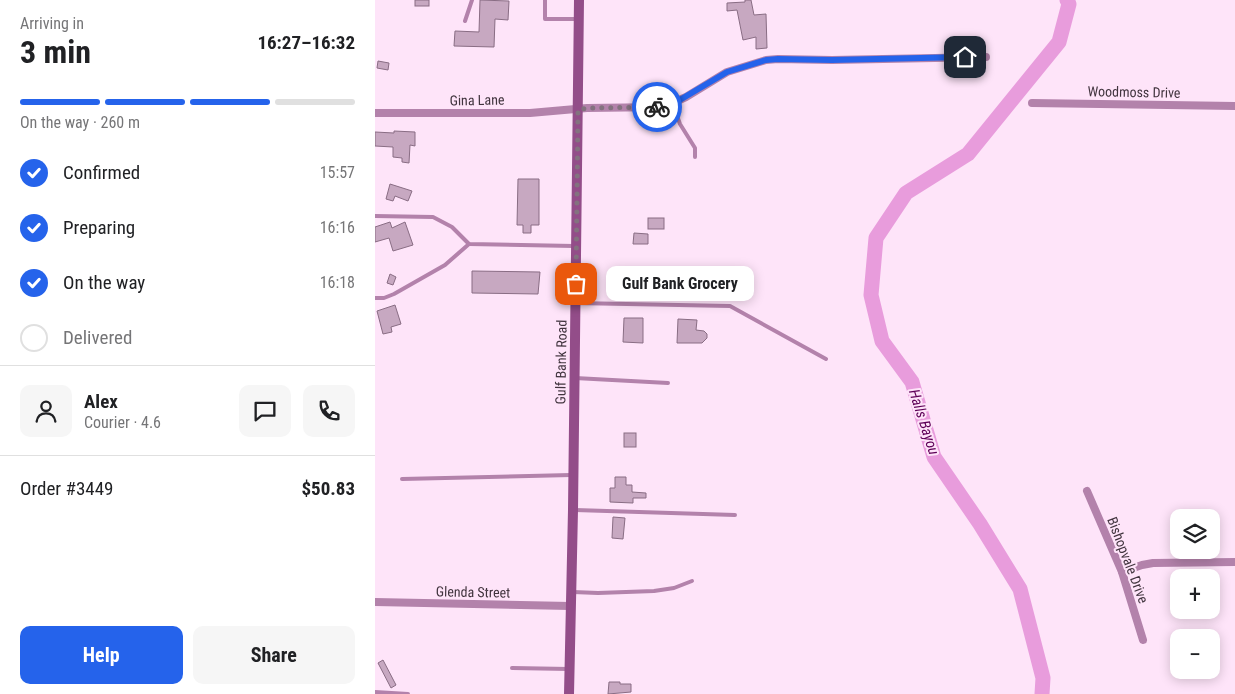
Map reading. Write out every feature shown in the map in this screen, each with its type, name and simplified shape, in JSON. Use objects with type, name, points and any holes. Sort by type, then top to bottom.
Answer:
[{"type":"main road","name":"Gulf Bank Road","points":[[569,694],[579,0]]},
{"type":"street","points":[[673,104],[727,72],[766,60],[986,57]]},
{"type":"street","name":"Woodmoss Drive","points":[[1032,103],[1235,106]]},
{"type":"street","name":"Gina Lane","points":[[375,113],[530,113],[587,108],[664,107],[673,104]]},
{"type":"street","name":"Bishopvale Drive","points":[[1087,491],[1121,572],[1143,640]]},
{"type":"street","points":[[1121,572],[1153,563],[1235,562]]},
{"type":"street","name":"Glenda Street","points":[[375,602],[570,606]]},
{"type":"lane","points":[[465,21],[472,0]]},
{"type":"lane","points":[[545,0],[545,19],[579,19]]},
{"type":"lane","points":[[673,104],[680,124],[695,148],[695,157]]},
{"type":"lane","points":[[375,216],[433,217],[451,227],[469,244]]},
{"type":"lane","points":[[375,298],[384,298],[395,294],[445,265],[469,244],[576,246]]},
{"type":"lane","points":[[575,303],[730,306],[826,359]]},
{"type":"lane","points":[[575,378],[668,383]]},
{"type":"lane","points":[[402,479],[573,474]]},
{"type":"lane","points":[[573,510],[735,515]]},
{"type":"lane","points":[[571,592],[654,591],[674,588],[691,581]]},
{"type":"lane","points":[[512,668],[569,668]]},
{"type":"lane","points":[[375,692],[407,694]]},
{"type":"building","points":[[415,0],[429,0],[429,6],[415,6]]},
{"type":"building","points":[[480,0],[509,1],[508,20],[495,19],[494,47],[454,46],[455,31],[479,32]]},
{"type":"building","points":[[745,0],[751,0],[754,15],[766,14],[767,48],[756,49],[756,37],[743,40],[737,10],[727,11],[727,3],[745,2]]},
{"type":"building","points":[[378,61],[389,63],[388,70],[377,68]]},
{"type":"building","points":[[394,131],[415,132],[415,146],[410,145],[409,163],[402,162],[402,158],[393,157],[393,147],[375,146],[375,132],[394,133]]},
{"type":"building","points":[[518,179],[539,179],[539,225],[531,225],[531,233],[523,233],[523,225],[517,225]]},
{"type":"building","points":[[390,184],[412,191],[408,201],[395,196],[393,201],[386,199]]},
{"type":"building","points":[[648,218],[664,218],[664,229],[648,229]]},
{"type":"building","points":[[390,222],[392,228],[405,222],[413,245],[393,251],[389,238],[375,242],[375,227]]},
{"type":"building","points":[[634,233],[648,234],[648,244],[633,244]]},
{"type":"building","points":[[472,271],[540,272],[538,294],[472,293]]},
{"type":"building","points":[[390,274],[396,277],[393,285],[387,283]]},
{"type":"building","points":[[395,305],[401,324],[391,327],[392,332],[383,334],[377,311]]},
{"type":"building","points":[[624,318],[643,318],[643,343],[623,342]]},
{"type":"building","points":[[678,319],[697,320],[696,330],[704,331],[707,334],[707,338],[702,343],[677,343]]},
{"type":"building","points":[[624,433],[636,433],[636,447],[624,447]]},
{"type":"building","points":[[615,477],[626,477],[626,485],[632,485],[632,492],[646,493],[646,498],[633,498],[633,503],[610,502],[610,488],[615,488]]},
{"type":"building","points":[[613,517],[625,518],[623,539],[612,538]]},
{"type":"building","points":[[383,660],[396,685],[391,688],[378,663]]},
{"type":"building","points":[[609,682],[631,684],[631,692],[608,694]]},
{"type":"waterway","name":"Halls Bayou","points":[[1042,694],[1043,678],[1020,589],[980,524],[934,457],[912,382],[882,341],[871,295],[876,238],[906,193],[968,154],[1059,42],[1069,4],[1067,0]]},
{"type":"way so far","points":[[576,284],[578,110],[587,108],[657,107]]},
{"type":"place","name":"Gulf Bank Grocery","points":[[576,284]]},
{"type":"route","points":[[657,107],[673,104],[727,72],[766,60],[965,57]]}]
